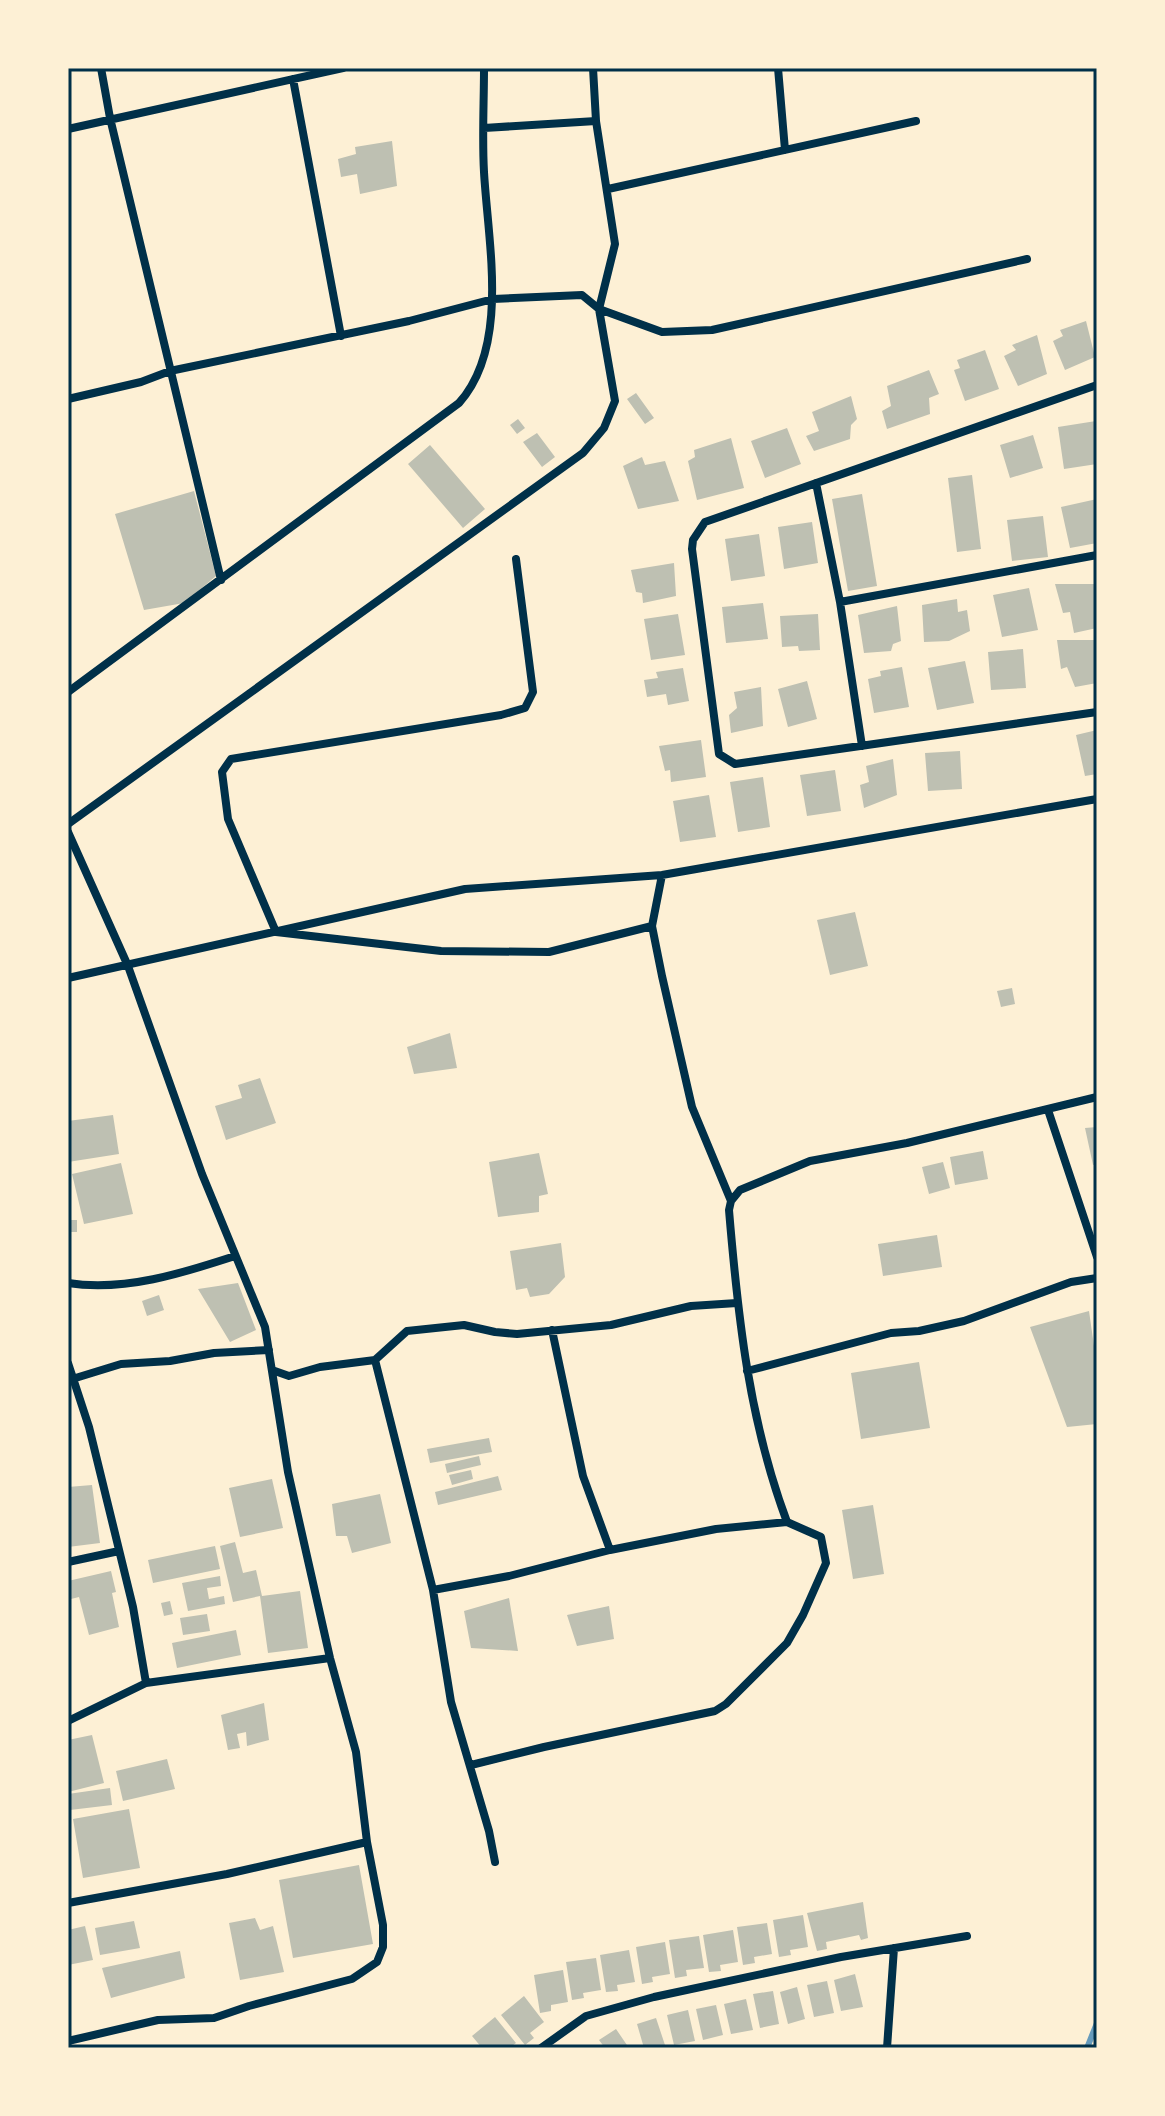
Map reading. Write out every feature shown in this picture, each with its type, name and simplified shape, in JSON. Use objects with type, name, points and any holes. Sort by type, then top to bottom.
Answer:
[{"type":"street","points":[[101,68],[110,118],[221,580]]},
{"type":"street","points":[[68,129],[343,68]]},
{"type":"street","points":[[68,692],[459,403],[472,389],[486,354],[493,299],[484,168],[484,68]]},
{"type":"street","points":[[68,824],[583,453],[604,428],[615,401],[599,309],[615,244],[596,121],[593,68]]},
{"type":"street","points":[[778,68],[785,150]]},
{"type":"street","points":[[293,79],[341,336]]},
{"type":"street","points":[[484,128],[596,121]]},
{"type":"street","points":[[608,189],[916,121]]},
{"type":"street","points":[[68,399],[141,382],[170,371],[341,336],[493,299],[582,295],[599,309],[662,332],[712,330],[1027,259]]},
{"type":"street","points":[[1097,385],[705,522],[693,540],[692,549],[719,754],[735,764],[1097,712]]},
{"type":"street","points":[[816,483],[840,602],[862,746]]},
{"type":"street","points":[[840,602],[1097,555]]},
{"type":"street","points":[[276,932],[228,819],[222,772],[231,759],[501,715],[525,708],[533,692],[516,559]]},
{"type":"street","points":[[68,978],[465,889],[662,875],[1097,799]]},
{"type":"street","points":[[68,832],[128,966],[202,1174],[265,1327],[288,1472],[330,1658],[356,1752],[367,1842],[383,1925],[383,1947],[377,1962],[352,1979],[214,2018],[158,2020],[68,2041]]},
{"type":"street","points":[[662,875],[652,926],[692,1107],[731,1201],[729,1210],[737,1303],[747,1371],[768,1472],[787,1522]]},
{"type":"street","points":[[276,932],[441,951],[549,952],[652,926]]},
{"type":"street","points":[[731,1201],[748,1186],[810,1161],[907,1143],[1097,1097]]},
{"type":"street","points":[[1048,1110],[1097,1257]]},
{"type":"street","points":[[68,1283],[90,1286],[177,1275],[235,1256]]},
{"type":"street","points":[[747,1371],[891,1333],[919,1331],[964,1321],[1071,1282],[1097,1278]]},
{"type":"street","points":[[272,1370],[289,1376],[320,1367],[375,1360],[407,1331],[464,1325],[517,1334],[611,1325],[691,1306],[737,1303]]},
{"type":"street","points":[[552,1330],[583,1476],[610,1550]]},
{"type":"street","points":[[70,1380],[121,1364],[269,1350]]},
{"type":"street","points":[[375,1360],[433,1590],[451,1702],[471,1765],[495,1862]]},
{"type":"street","points":[[68,1363],[70,1380],[89,1427],[133,1607],[146,1683]]},
{"type":"street","points":[[433,1590],[556,1566],[610,1550],[716,1529],[787,1522],[821,1537],[826,1563],[803,1615],[787,1643],[726,1704],[715,1711],[471,1765]]},
{"type":"street","points":[[68,1562],[119,1551]]},
{"type":"street","points":[[68,1721],[146,1683],[330,1658]]},
{"type":"street","points":[[68,1903],[227,1874],[367,1842]]},
{"type":"street","points":[[541,2048],[586,2016],[654,1997],[967,1936]]},
{"type":"street","points":[[887,2048],[894,1948]]},
{"type":"building","points":[[392,141],[397,186],[360,194],[357,174],[341,177],[338,159],[356,154],[355,147]]},
{"type":"building","points":[[1086,321],[1095,357],[1065,370],[1053,341],[1063,336],[1060,330]]},
{"type":"building","points":[[1037,335],[1047,374],[1018,386],[1004,356],[1016,350],[1012,345]]},
{"type":"building","points":[[985,350],[999,389],[965,401],[954,370],[960,368],[957,360]]},
{"type":"building","points":[[929,370],[939,394],[929,398],[930,414],[887,429],[882,411],[891,406],[887,386]]},
{"type":"building","points":[[636,393],[654,418],[645,424],[627,399]]},
{"type":"building","points":[[851,396],[857,419],[851,425],[850,439],[814,451],[806,436],[819,431],[812,412]]},
{"type":"building","points":[[518,419],[525,428],[517,434],[510,425]]},
{"type":"building","points":[[1096,421],[1097,464],[1064,469],[1058,427]]},
{"type":"building","points":[[787,428],[801,464],[765,478],[751,441]]},
{"type":"building","points":[[537,433],[555,457],[542,467],[523,442]]},
{"type":"building","points":[[1033,435],[1043,468],[1010,478],[1000,445]]},
{"type":"building","points":[[731,438],[744,488],[697,500],[688,461],[695,457],[694,450]]},
{"type":"building","points":[[430,445],[485,509],[463,528],[408,464]]},
{"type":"building","points":[[642,457],[645,465],[665,461],[679,501],[638,509],[623,466]]},
{"type":"building","points":[[972,475],[981,549],[957,552],[948,478]]},
{"type":"building","points":[[194,491],[216,576],[184,603],[144,610],[115,514]]},
{"type":"building","points":[[862,494],[877,586],[848,591],[832,499]]},
{"type":"building","points":[[1097,499],[1097,543],[1070,548],[1061,507]]},
{"type":"building","points":[[1043,516],[1048,557],[1012,561],[1007,520]]},
{"type":"building","points":[[812,522],[818,563],[784,569],[778,527]]},
{"type":"building","points":[[759,534],[765,576],[731,581],[725,539]]},
{"type":"building","points":[[674,563],[676,596],[643,603],[642,593],[636,592],[631,570]]},
{"type":"building","points":[[1055,584],[1097,584],[1097,628],[1074,633],[1070,612],[1063,613]]},
{"type":"building","points":[[1029,588],[1038,630],[1002,637],[993,595]]},
{"type":"building","points":[[957,599],[958,612],[967,610],[970,631],[949,641],[924,642],[922,605]]},
{"type":"building","points":[[763,603],[768,639],[726,643],[722,607]]},
{"type":"building","points":[[897,606],[901,641],[893,644],[891,651],[864,653],[858,615]]},
{"type":"building","points":[[678,614],[685,655],[651,660],[644,619]]},
{"type":"building","points":[[818,614],[820,650],[799,651],[798,646],[782,647],[780,616]]},
{"type":"building","points":[[1057,640],[1097,640],[1097,683],[1075,687],[1067,667],[1061,669]]},
{"type":"building","points":[[1023,649],[1026,688],[991,690],[988,652]]},
{"type":"building","points":[[965,661],[974,703],[937,710],[928,668]]},
{"type":"building","points":[[902,667],[909,707],[874,713],[868,679],[881,676],[880,671]]},
{"type":"building","points":[[683,668],[689,701],[668,705],[666,694],[647,697],[644,680],[658,678],[656,672]]},
{"type":"building","points":[[807,681],[817,719],[788,727],[778,689]]},
{"type":"building","points":[[761,687],[763,726],[731,733],[729,715],[737,708],[734,692]]},
{"type":"building","points":[[1097,730],[1097,774],[1085,776],[1076,735]]},
{"type":"building","points":[[701,740],[706,777],[671,782],[670,770],[665,771],[659,746]]},
{"type":"building","points":[[960,751],[962,789],[928,791],[925,753]]},
{"type":"building","points":[[893,759],[897,795],[864,808],[860,785],[869,782],[866,766]]},
{"type":"building","points":[[835,770],[841,811],[807,816],[800,775]]},
{"type":"building","points":[[763,777],[770,827],[738,832],[730,782]]},
{"type":"building","points":[[709,795],[716,837],[680,842],[673,801]]},
{"type":"building","points":[[855,912],[868,966],[830,975],[817,920]]},
{"type":"building","points":[[1012,988],[1015,1004],[1001,1007],[997,991]]},
{"type":"building","points":[[450,1033],[457,1068],[414,1074],[407,1047]]},
{"type":"building","points":[[260,1078],[276,1123],[226,1140],[215,1106],[242,1098],[238,1085]]},
{"type":"building","points":[[113,1115],[119,1154],[68,1162],[68,1121]]},
{"type":"building","points":[[1097,1127],[1097,1164],[1093,1165],[1085,1128]]},
{"type":"building","points":[[983,1151],[988,1179],[955,1185],[950,1157]]},
{"type":"building","points":[[539,1153],[548,1194],[539,1196],[539,1212],[498,1217],[489,1162]]},
{"type":"building","points":[[943,1162],[950,1188],[929,1194],[922,1167]]},
{"type":"building","points":[[121,1163],[133,1214],[84,1224],[72,1174]]},
{"type":"building","points":[[68,1220],[77,1220],[77,1232],[68,1232]]},
{"type":"building","points":[[937,1235],[942,1267],[883,1276],[878,1244]]},
{"type":"building","points":[[561,1243],[565,1277],[549,1294],[530,1297],[527,1288],[516,1290],[510,1251]]},
{"type":"building","points":[[238,1283],[256,1330],[230,1342],[198,1289]]},
{"type":"building","points":[[159,1295],[164,1310],[147,1316],[142,1301]]},
{"type":"building","points":[[1089,1311],[1097,1367],[1097,1424],[1067,1427],[1030,1327]]},
{"type":"building","points":[[919,1362],[930,1428],[861,1439],[851,1373]]},
{"type":"building","points":[[489,1438],[492,1452],[430,1463],[427,1449]]},
{"type":"building","points":[[479,1456],[481,1465],[447,1473],[445,1464]]},
{"type":"building","points":[[471,1470],[473,1479],[452,1485],[449,1475]]},
{"type":"building","points":[[498,1476],[502,1490],[438,1505],[435,1492]]},
{"type":"building","points":[[272,1479],[283,1528],[240,1537],[229,1488]]},
{"type":"building","points":[[92,1485],[100,1543],[68,1547],[68,1487]]},
{"type":"building","points":[[380,1494],[391,1543],[352,1553],[347,1536],[336,1536],[332,1504]]},
{"type":"building","points":[[873,1505],[884,1574],[853,1579],[842,1510]]},
{"type":"building","points":[[235,1542],[243,1573],[256,1570],[262,1596],[300,1591],[308,1648],[268,1653],[260,1596],[233,1602],[220,1546]]},
{"type":"building","points":[[215,1546],[220,1569],[153,1583],[148,1560]]},
{"type":"building","points":[[111,1571],[119,1627],[89,1635],[79,1597],[71,1599],[68,1581]]},
{"type":"building","points":[[220,1576],[221,1586],[207,1588],[209,1599],[224,1596],[225,1604],[188,1611],[182,1583]]},
{"type":"building","points":[[509,1598],[518,1651],[471,1648],[464,1611]]},
{"type":"building","points":[[170,1601],[173,1614],[164,1616],[161,1603]]},
{"type":"building","points":[[609,1606],[614,1639],[577,1646],[567,1615]]},
{"type":"building","points":[[207,1614],[210,1631],[183,1635],[180,1618]]},
{"type":"building","points":[[236,1630],[241,1655],[177,1668],[172,1643]]},
{"type":"building","points":[[264,1703],[269,1740],[247,1746],[246,1732],[237,1734],[240,1748],[228,1750],[221,1715]]},
{"type":"building","points":[[92,1735],[104,1783],[68,1792],[68,1740]]},
{"type":"building","points":[[167,1759],[175,1789],[123,1801],[116,1771]]},
{"type":"building","points":[[110,1788],[112,1805],[70,1810],[68,1794]]},
{"type":"building","points":[[129,1809],[140,1868],[83,1878],[73,1819]]},
{"type":"building","points":[[359,1865],[373,1944],[293,1958],[279,1880]]},
{"type":"building","points":[[863,1902],[868,1938],[861,1940],[859,1935],[826,1942],[827,1949],[817,1951],[807,1913]]},
{"type":"building","points":[[803,1915],[808,1947],[790,1950],[791,1955],[779,1957],[773,1920]]},
{"type":"building","points":[[255,1918],[260,1930],[273,1926],[284,1972],[240,1980],[229,1923]]},
{"type":"building","points":[[134,1921],[140,1948],[100,1955],[95,1928]]},
{"type":"building","points":[[767,1923],[772,1954],[754,1957],[755,1963],[743,1965],[737,1927]]},
{"type":"building","points":[[85,1926],[93,1960],[68,1965],[68,1930]]},
{"type":"building","points":[[733,1930],[738,1962],[720,1965],[721,1971],[709,1972],[703,1935]]},
{"type":"building","points":[[699,1936],[704,1968],[686,1970],[687,1976],[675,1978],[669,1940]]},
{"type":"building","points":[[665,1942],[670,1974],[652,1977],[653,1982],[642,1984],[636,1947]]},
{"type":"building","points":[[629,1950],[635,1982],[617,1985],[618,1991],[606,1992],[600,1955]]},
{"type":"building","points":[[180,1951],[185,1978],[111,1998],[102,1968]]},
{"type":"building","points":[[596,1958],[601,1990],[583,1993],[584,1998],[572,2000],[566,1962]]},
{"type":"building","points":[[563,1970],[568,2002],[551,2005],[551,2011],[540,2013],[534,1975]]},
{"type":"building","points":[[855,1974],[863,2007],[841,2011],[834,1980]]},
{"type":"building","points":[[827,1981],[834,2013],[814,2017],[807,1985]]},
{"type":"building","points":[[797,1987],[805,2019],[788,2024],[780,1992]]},
{"type":"building","points":[[773,1991],[779,2024],[760,2028],[753,1994]]},
{"type":"building","points":[[524,1996],[544,2022],[530,2033],[534,2038],[525,2045],[501,2015]]},
{"type":"building","points":[[746,1999],[753,2030],[731,2034],[724,2004]]},
{"type":"building","points":[[716,2005],[723,2035],[703,2040],[696,2009]]},
{"type":"building","points":[[688,2010],[695,2041],[674,2045],[667,2015]]},
{"type":"building","points":[[495,2017],[516,2043],[509,2048],[482,2048],[472,2036]]},
{"type":"building","points":[[656,2018],[666,2048],[644,2048],[637,2024]]},
{"type":"building","points":[[616,2029],[629,2048],[605,2048],[599,2040]]},
{"type":"waterway","points":[[1087,2048],[1097,2023]]}]
